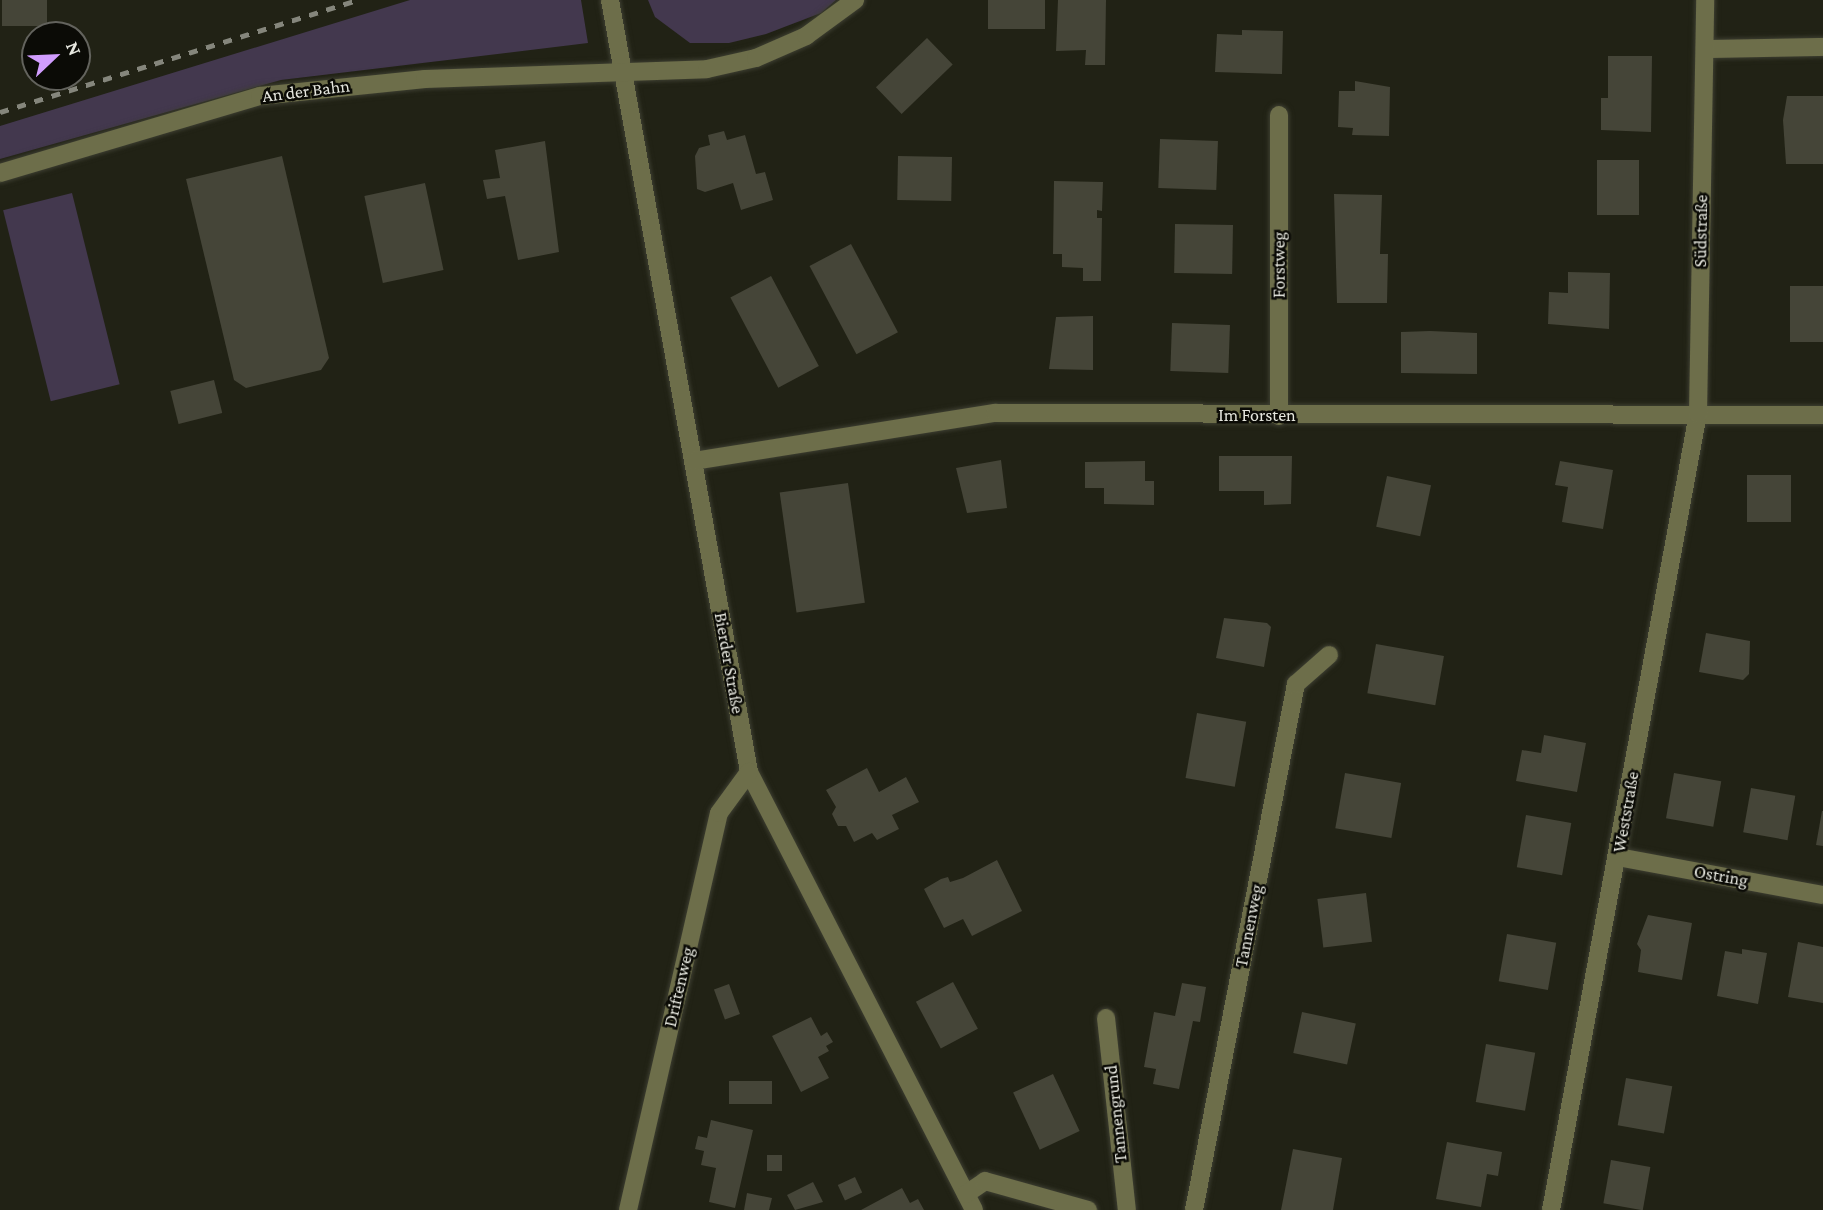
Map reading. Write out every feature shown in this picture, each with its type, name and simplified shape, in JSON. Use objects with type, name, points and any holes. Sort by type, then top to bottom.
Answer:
[{"type":"street","name":"Bierder Straße","points":[[610,0],[748,772],[970,1202]]},
{"type":"street","name":"An der Bahn","points":[[0,173],[260,96],[425,79],[622,69],[707,69],[756,58],[806,36],[855,0]]},
{"type":"street","name":"Südstraße","points":[[1698,414],[1705,0]]},
{"type":"street","points":[[1705,49],[1823,47]]},
{"type":"street","name":"Forstweg","points":[[1279,114],[1279,416]]},
{"type":"street","name":"Im Forsten","points":[[694,461],[995,413],[1279,416],[1823,415]]},
{"type":"street","name":"Weststraße","points":[[1551,1210],[1698,414]]},
{"type":"street","name":"Tannenweg","points":[[1194,1210],[1296,684],[1329,655]]},
{"type":"street","name":"Driftenweg","points":[[628,1210],[719,813],[748,772]]},
{"type":"street","name":"Ostring","points":[[1618,857],[1823,895]]},
{"type":"street","name":"Tannengrund","points":[[1106,1018],[1127,1210]]},
{"type":"street","points":[[970,1202],[985,1181],[1088,1210]]},
{"type":"shaded area","points":[[410,0],[581,0],[588,43],[281,80],[0,159],[0,126]]},
{"type":"shaded area","points":[[648,0],[836,0],[821,13],[766,34],[729,43],[690,43],[655,17]]},
{"type":"shaded area","points":[[72,193],[120,384],[51,401],[3,210]]},
{"type":"building","points":[[2,0],[47,0],[47,21],[21,21],[21,26],[2,26]]},
{"type":"building","points":[[988,0],[1045,0],[1045,29],[988,29]]},
{"type":"building","points":[[1058,0],[1106,0],[1105,65],[1085,65],[1086,50],[1056,51]]},
{"type":"building","points":[[1242,30],[1283,31],[1282,74],[1215,72],[1217,34],[1242,35]]},
{"type":"building","points":[[927,38],[953,65],[902,114],[876,87]]},
{"type":"building","points":[[1608,56],[1652,56],[1651,132],[1601,130],[1601,98],[1608,98]]},
{"type":"building","points":[[1355,81],[1390,87],[1389,136],[1352,135],[1353,128],[1338,127],[1339,91],[1355,91]]},
{"type":"building","points":[[1787,96],[1823,96],[1823,164],[1786,164],[1783,120]]},
{"type":"building","points":[[724,131],[727,140],[745,135],[756,174],[765,172],[773,200],[741,210],[733,183],[705,192],[697,189],[695,156],[699,148],[710,145],[708,135]]},
{"type":"building","points":[[1160,139],[1218,141],[1216,190],[1158,188]]},
{"type":"building","points":[[545,141],[559,252],[518,260],[505,196],[487,199],[483,180],[500,178],[495,150]]},
{"type":"building","points":[[282,156],[329,358],[321,370],[246,388],[234,380],[186,179]]},
{"type":"building","points":[[898,156],[952,157],[951,201],[897,200]]},
{"type":"building","points":[[1597,160],[1639,160],[1639,215],[1597,215]]},
{"type":"building","points":[[1054,181],[1103,182],[1102,211],[1097,210],[1097,218],[1102,218],[1101,281],[1083,281],[1083,268],[1062,267],[1062,254],[1053,254]]},
{"type":"building","points":[[425,183],[444,270],[383,283],[364,196]]},
{"type":"building","points":[[1334,194],[1382,195],[1380,254],[1388,254],[1387,303],[1337,303]]},
{"type":"building","points":[[1175,224],[1233,225],[1232,274],[1174,273]]},
{"type":"building","points":[[851,244],[898,332],[856,354],[810,266]]},
{"type":"building","points":[[1568,272],[1610,273],[1609,329],[1548,324],[1549,292],[1568,293]]},
{"type":"building","points":[[771,276],[819,366],[778,388],[730,298]]},
{"type":"building","points":[[1790,286],[1823,286],[1823,342],[1790,342]]},
{"type":"building","points":[[1093,316],[1093,370],[1049,369],[1056,317]]},
{"type":"building","points":[[1172,323],[1230,325],[1228,373],[1170,371]]},
{"type":"building","points":[[1401,332],[1477,333],[1477,374],[1401,373]]},
{"type":"building","points":[[214,380],[222,413],[179,424],[170,391]]},
{"type":"building","points":[[1219,456],[1292,456],[1291,504],[1264,505],[1264,491],[1219,491]]},
{"type":"building","points":[[1001,460],[1007,508],[967,513],[956,468]]},
{"type":"building","points":[[1145,461],[1145,481],[1154,481],[1154,505],[1104,504],[1104,488],[1085,488],[1085,462]]},
{"type":"building","points":[[1560,461],[1613,470],[1603,529],[1562,522],[1568,487],[1555,485]]},
{"type":"building","points":[[1747,475],[1791,475],[1791,522],[1747,522]]},
{"type":"building","points":[[1387,476],[1431,485],[1420,536],[1376,527]]},
{"type":"building","points":[[848,483],[865,603],[797,612],[780,493]]},
{"type":"building","points":[[1224,618],[1267,623],[1271,627],[1264,667],[1216,658]]},
{"type":"building","points":[[1706,633],[1750,641],[1749,674],[1743,680],[1699,672]]},
{"type":"building","points":[[1376,644],[1444,656],[1435,705],[1367,693]]},
{"type":"building","points":[[1197,713],[1246,722],[1235,787],[1186,778]]},
{"type":"building","points":[[1544,735],[1586,743],[1577,792],[1516,781],[1522,750],[1541,753]]},
{"type":"building","points":[[867,768],[879,792],[906,777],[919,802],[892,815],[899,829],[877,840],[872,833],[854,842],[846,826],[838,826],[832,814],[836,807],[826,790]]},
{"type":"building","points":[[1345,773],[1401,783],[1391,838],[1335,828]]},
{"type":"building","points":[[1674,773],[1721,781],[1713,827],[1666,818]]},
{"type":"building","points":[[1751,788],[1795,796],[1788,840],[1743,832]]},
{"type":"building","points":[[1823,811],[1823,846],[1816,845]]},
{"type":"building","points":[[1526,815],[1571,823],[1562,875],[1517,867]]},
{"type":"building","points":[[997,860],[1022,911],[972,936],[963,919],[944,928],[924,889],[948,877],[950,882],[963,878]]},
{"type":"building","points":[[1366,893],[1372,942],[1323,948],[1317,899]]},
{"type":"building","points":[[1648,915],[1692,923],[1682,980],[1638,972],[1641,950],[1637,944]]},
{"type":"building","points":[[1507,934],[1556,943],[1548,990],[1499,981]]},
{"type":"building","points":[[1798,942],[1823,947],[1823,1003],[1788,997]]},
{"type":"building","points":[[1742,949],[1767,953],[1758,1004],[1717,996],[1725,951],[1742,954]]},
{"type":"building","points":[[953,982],[978,1029],[941,1049],[916,1002]]},
{"type":"building","points":[[1182,983],[1206,987],[1200,1022],[1193,1021],[1179,1089],[1153,1084],[1156,1069],[1144,1067],[1154,1012],[1175,1016]]},
{"type":"building","points":[[729,984],[740,1014],[725,1020],[714,989]]},
{"type":"building","points":[[1302,1012],[1356,1023],[1347,1065],[1293,1053]]},
{"type":"building","points":[[811,1017],[821,1036],[827,1032],[833,1042],[826,1046],[829,1051],[818,1057],[829,1078],[801,1092],[772,1036]]},
{"type":"building","points":[[1486,1044],[1535,1053],[1525,1111],[1476,1102]]},
{"type":"building","points":[[1053,1074],[1080,1131],[1040,1150],[1013,1093]]},
{"type":"building","points":[[1626,1078],[1672,1086],[1664,1133],[1618,1125]]},
{"type":"building","points":[[729,1081],[772,1081],[772,1104],[729,1104]]},
{"type":"building","points":[[711,1120],[753,1130],[735,1208],[709,1202],[716,1168],[701,1165],[704,1151],[695,1149],[698,1136],[707,1138]]},
{"type":"building","points":[[1447,1142],[1502,1152],[1498,1176],[1487,1174],[1481,1207],[1436,1199]]},
{"type":"building","points":[[1293,1149],[1342,1158],[1333,1210],[1281,1210]]},
{"type":"building","points":[[767,1155],[782,1155],[782,1171],[767,1171]]},
{"type":"building","points":[[1611,1160],[1650,1167],[1643,1210],[1603,1203]]},
{"type":"building","points":[[855,1177],[862,1192],[845,1200],[838,1185]]},
{"type":"building","points":[[813,1182],[823,1202],[795,1210],[787,1195]]},
{"type":"building","points":[[902,1188],[910,1203],[918,1199],[924,1210],[861,1210]]},
{"type":"building","points":[[747,1193],[772,1198],[769,1210],[744,1210]]},
{"type":"railway","points":[[0,112],[357,0]]}]
